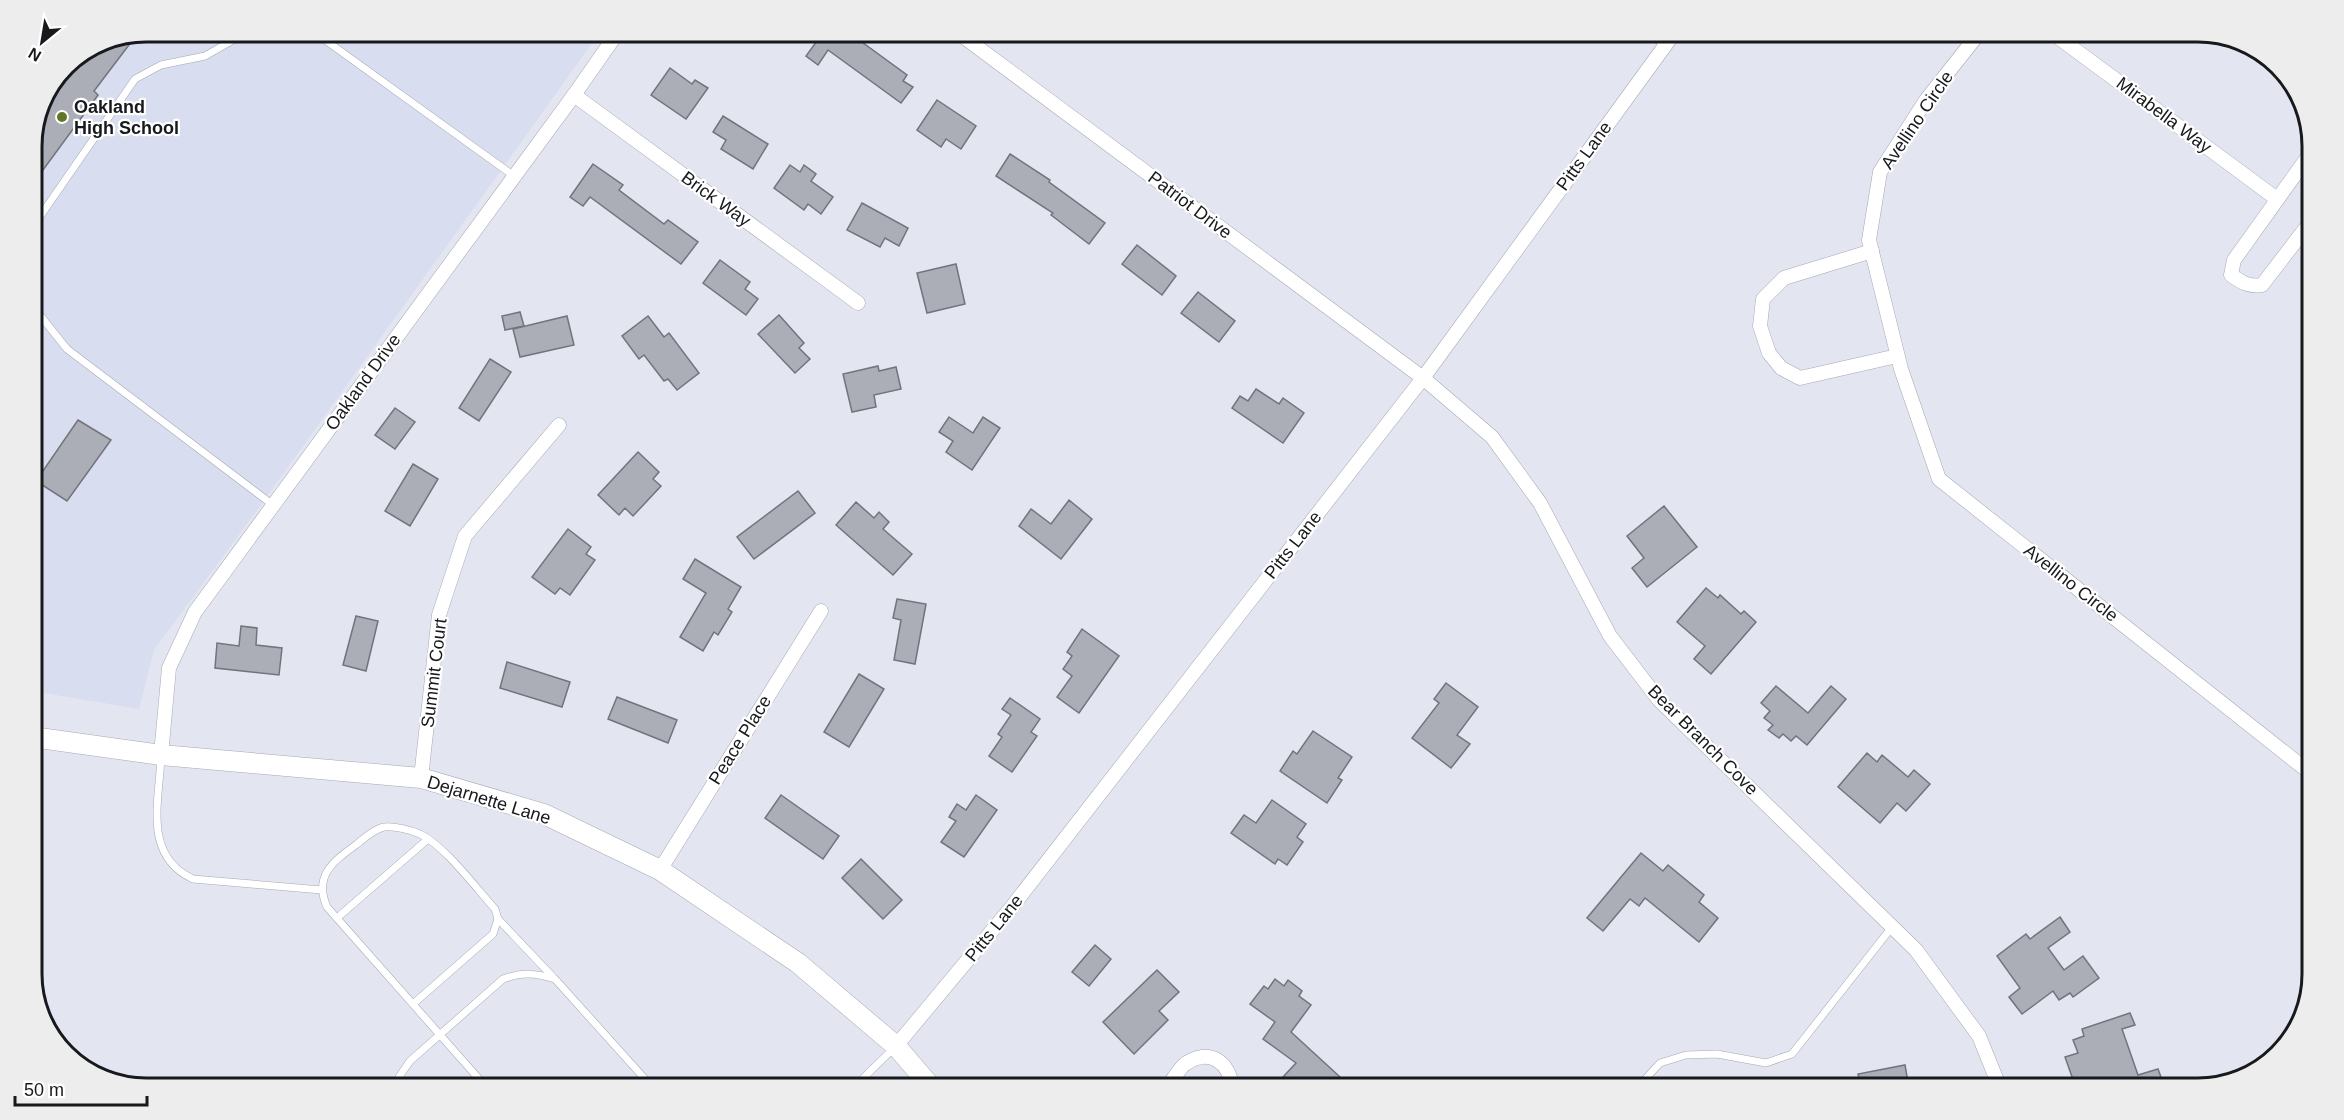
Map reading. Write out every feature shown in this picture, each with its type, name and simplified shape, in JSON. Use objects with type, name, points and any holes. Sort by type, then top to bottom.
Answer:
[{"type":"main road","name":"Dejarnette Lane","points":[[42,738],[161,755],[421,778],[544,814],[660,870],[798,963],[896,1046],[923,1078]]},
{"type":"street","name":"Oakland Drive","points":[[161,755],[169,668],[195,612],[611,42]]},
{"type":"street","name":"Patriot Drive","points":[[970,42],[1423,378]]},
{"type":"street","name":"Pitts Lane","points":[[896,1046],[1011,908],[1423,378],[1667,42]]},
{"type":"street","name":"Avellino Circle","points":[[1972,42],[1926,100],[1880,172],[1869,240],[1897,356],[1939,479],[2302,761]]},
{"type":"street","name":"Mirabella Way","points":[[2065,42],[2277,199]]},
{"type":"street","name":"Brick Way","points":[[574,95],[858,303]]},
{"type":"street","points":[[2302,165],[2234,260],[2231,275],[2242,283],[2262,285],[2302,233]]},
{"type":"street","points":[[1872,251],[1784,278],[1763,299],[1760,326],[1769,353],[1781,368],[1800,378],[1897,356]]},
{"type":"street","name":"Bear Branch Cove","points":[[1423,378],[1492,437],[1540,503],[1610,636],[1659,700],[1916,950],[1979,1036],[1996,1078]]},
{"type":"street","name":"Summit Court","points":[[421,778],[440,615],[465,536],[559,425]]},
{"type":"street","name":"Peace Place","points":[[660,870],[820,611]]},
{"type":"street","points":[[1174,1078],[1184,1065],[1201,1056],[1217,1059],[1230,1072],[1231,1078]]},
{"type":"lane","points":[[42,214],[135,79],[161,65],[205,56],[230,42]]},
{"type":"lane","points":[[328,42],[514,176]]},
{"type":"lane","points":[[42,318],[67,349],[273,505]]},
{"type":"lane","points":[[161,755],[157,832],[168,862],[180,873],[193,879],[322,890]]},
{"type":"lane","points":[[478,1078],[327,907],[322,890],[326,873],[336,860],[367,836],[383,827],[404,830],[435,843],[495,909],[498,919],[643,1078]]},
{"type":"lane","points":[[337,918],[428,839]]},
{"type":"lane","points":[[413,1004],[493,934],[498,919]]},
{"type":"lane","points":[[1647,1078],[1660,1063],[1686,1054],[1717,1054],[1766,1063],[1792,1054],[1892,927]]},
{"type":"lane","points":[[399,1078],[410,1061],[502,979],[519,973],[539,974],[555,979]]},
{"type":"lane","points":[[864,1078],[896,1046]]},
{"type":"shaded area","points":[[593,42],[258,509],[154,650],[139,709],[42,693],[42,139],[53,100],[63,83],[77,68],[94,56],[112,47],[132,43]]},
{"type":"building","points":[[816,42],[862,42],[907,75],[903,81],[913,87],[901,103],[828,50],[818,65],[806,56]]},
{"type":"building","name":"Oakland High School","points":[[130,43],[94,91],[98,95],[42,171],[42,139],[46,119],[63,83],[77,68],[94,56],[112,47]]},
{"type":"building","points":[[670,68],[692,84],[695,80],[708,88],[686,119],[651,95]]},
{"type":"building","points":[[937,100],[976,126],[961,149],[946,139],[941,147],[917,130]]},
{"type":"building","points":[[723,116],[768,144],[753,169],[721,149],[726,140],[713,132]]},
{"type":"building","points":[[1010,154],[1050,180],[1049,182],[1105,223],[1089,244],[1051,215],[1053,213],[996,176]]},
{"type":"building","points":[[593,164],[623,185],[619,190],[664,224],[668,220],[698,242],[681,264],[590,197],[583,206],[570,197]]},
{"type":"building","points":[[790,165],[800,172],[804,165],[816,174],[811,181],[833,197],[821,214],[808,204],[804,210],[774,188]]},
{"type":"building","points":[[862,203],[908,228],[899,246],[885,238],[880,247],[847,230]]},
{"type":"building","points":[[1137,245],[1176,276],[1162,295],[1122,264]]},
{"type":"building","points":[[720,260],[750,282],[745,289],[758,299],[746,315],[703,283]]},
{"type":"building","points":[[956,264],[965,304],[927,313],[917,273]]},
{"type":"building","points":[[1198,292],[1235,321],[1219,342],[1181,313]]},
{"type":"building","points":[[520,312],[524,326],[505,330],[502,316]]},
{"type":"building","points":[[779,315],[804,343],[799,348],[810,359],[795,373],[758,334]]},
{"type":"building","points":[[567,316],[574,345],[520,357],[513,329]]},
{"type":"building","points":[[648,316],[664,337],[669,333],[699,373],[677,390],[668,379],[664,381],[644,355],[639,359],[622,336]]},
{"type":"building","points":[[490,359],[511,372],[479,421],[459,408]]},
{"type":"building","points":[[878,366],[879,371],[896,367],[901,389],[874,395],[876,407],[852,412],[843,374]]},
{"type":"building","points":[[1256,389],[1279,404],[1283,398],[1304,413],[1283,443],[1232,408],[1240,396],[1248,401]]},
{"type":"building","points":[[395,408],[415,422],[395,449],[375,435]]},
{"type":"building","points":[[949,417],[973,433],[983,417],[1000,428],[972,470],[946,452],[953,441],[939,432]]},
{"type":"building","points":[[78,420],[111,440],[67,501],[42,485],[42,472]]},
{"type":"building","points":[[638,452],[659,472],[653,479],[661,486],[633,516],[625,508],[619,515],[598,495]]},
{"type":"building","points":[[413,464],[438,479],[410,526],[385,511]]},
{"type":"building","points":[[798,491],[815,513],[754,559],[737,537]]},
{"type":"building","points":[[1069,500],[1092,519],[1061,559],[1019,526],[1031,509],[1051,524]]},
{"type":"building","points":[[856,502],[874,518],[879,512],[889,522],[883,529],[912,554],[893,575],[836,525]]},
{"type":"building","points":[[1664,506],[1697,547],[1647,587],[1632,568],[1644,558],[1627,536]]},
{"type":"building","points":[[568,529],[591,547],[586,554],[595,560],[570,595],[560,588],[555,594],[532,577]]},
{"type":"building","points":[[695,559],[741,587],[728,609],[732,612],[718,635],[714,632],[703,651],[680,637],[706,593],[683,579]]},
{"type":"building","points":[[1706,588],[1718,598],[1720,595],[1741,614],[1744,611],[1756,622],[1711,674],[1694,659],[1705,646],[1677,622]]},
{"type":"building","points":[[897,599],[926,604],[915,664],[894,660],[901,620],[893,618]]},
{"type":"building","points":[[356,616],[378,621],[366,671],[343,665]]},
{"type":"building","points":[[241,626],[257,628],[256,645],[282,648],[279,675],[215,668],[217,643],[239,646]]},
{"type":"building","points":[[1082,629],[1119,656],[1079,713],[1057,697],[1072,676],[1063,669],[1072,656],[1067,652]]},
{"type":"building","points":[[507,662],[570,682],[562,707],[500,688]]},
{"type":"building","points":[[859,674],[884,689],[849,747],[824,732]]},
{"type":"building","points":[[1446,683],[1478,707],[1457,735],[1470,744],[1451,768],[1412,738],[1439,703],[1434,699]]},
{"type":"building","points":[[1776,686],[1808,713],[1831,686],[1846,699],[1807,745],[1796,736],[1791,741],[1783,734],[1779,738],[1768,730],[1773,725],[1764,718],[1770,711],[1761,703]]},
{"type":"building","points":[[617,697],[677,720],[668,743],[608,719]]},
{"type":"building","points":[[1010,698],[1040,719],[1031,732],[1037,736],[1012,772],[989,756],[1002,737],[998,734],[1011,715],[1002,709]]},
{"type":"building","points":[[1313,731],[1352,757],[1338,778],[1342,780],[1327,803],[1280,771],[1293,751],[1297,754]]},
{"type":"building","points":[[1867,753],[1877,762],[1882,755],[1908,777],[1914,770],[1930,784],[1906,811],[1897,803],[1880,823],[1838,787]]},
{"type":"building","points":[[781,795],[839,836],[823,859],[765,818]]},
{"type":"building","points":[[976,795],[997,810],[964,857],[941,842],[956,821],[949,817],[957,804],[966,810]]},
{"type":"building","points":[[1272,800],[1306,824],[1297,837],[1303,842],[1287,865],[1278,859],[1275,864],[1231,833],[1244,815],[1256,823]]},
{"type":"building","points":[[1641,853],[1663,871],[1668,865],[1704,895],[1699,902],[1718,918],[1699,942],[1645,898],[1639,906],[1630,899],[1603,931],[1587,918]]},
{"type":"building","points":[[861,859],[902,900],[883,919],[842,878]]},
{"type":"building","points":[[2060,917],[2070,932],[2048,948],[2064,970],[2083,956],[2099,978],[2073,997],[2070,993],[2059,1000],[2053,991],[2022,1014],[2009,997],[2020,988],[1997,956],[2026,934],[2030,939]]},
{"type":"building","points":[[1095,945],[1111,959],[1089,986],[1072,972]]},
{"type":"building","points":[[1157,970],[1179,992],[1159,1011],[1168,1020],[1134,1054],[1103,1022]]},
{"type":"building","points":[[1275,979],[1284,986],[1288,980],[1302,991],[1299,996],[1311,1005],[1291,1032],[1341,1078],[1283,1077],[1296,1063],[1263,1039],[1275,1022],[1250,1004],[1264,986],[1268,989]]},
{"type":"building","points":[[2130,1013],[2135,1025],[2122,1029],[2138,1075],[2158,1069],[2161,1078],[2072,1078],[2065,1057],[2078,1053],[2073,1040],[2084,1036],[2082,1029]]},
{"type":"building","points":[[1905,1065],[1907,1078],[1859,1078],[1858,1074]]},
{"type":"place","name":"Oakland High School","points":[[62,117]]}]
